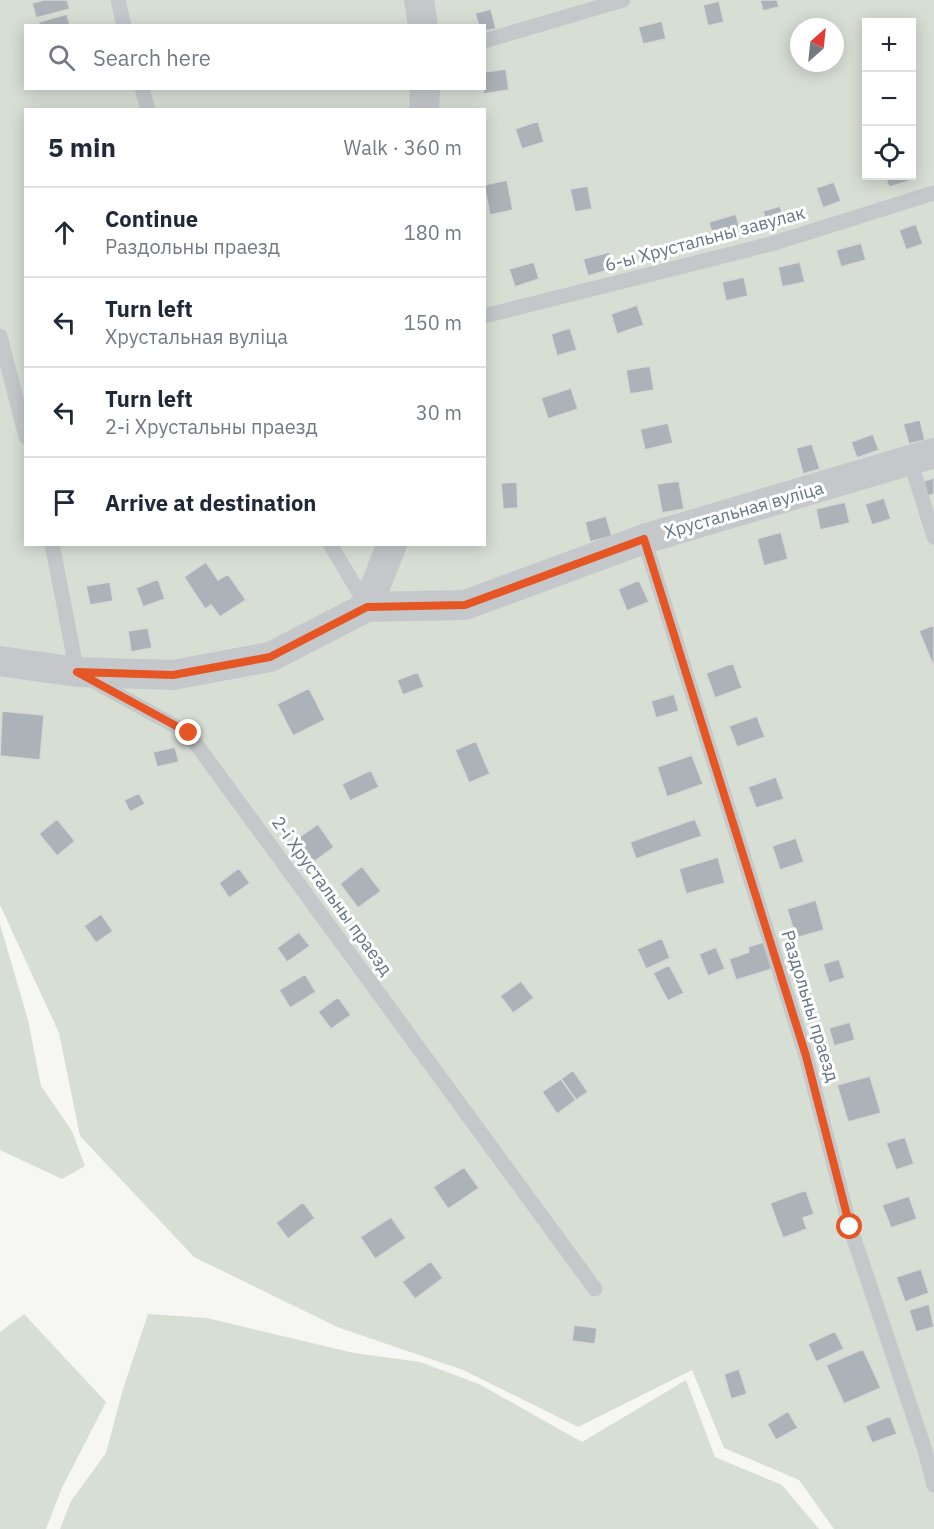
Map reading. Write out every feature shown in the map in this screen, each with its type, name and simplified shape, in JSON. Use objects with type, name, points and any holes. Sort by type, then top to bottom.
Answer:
[{"type":"street","points":[[419,0],[423,24]]},
{"type":"street","points":[[424,108],[425,90]]},
{"type":"street","name":"Хрустальная вуліца","points":[[0,660],[77,672],[173,675],[270,657],[367,607],[465,605],[644,539],[922,457]]},
{"type":"street","points":[[367,607],[391,546]]},
{"type":"lane","points":[[118,0],[124,24]]},
{"type":"lane","points":[[486,40],[623,0]]},
{"type":"lane","points":[[143,90],[147,108]]},
{"type":"lane","name":"6-ы Хрустальны завулак","points":[[486,315],[771,244],[934,193]]},
{"type":"lane","points":[[0,336],[24,429]]},
{"type":"lane","points":[[922,457],[934,537]]},
{"type":"lane","name":"Раздольны праезд","points":[[644,539],[806,1056],[850,1227],[924,1447],[934,1485]]},
{"type":"lane","points":[[52,546],[77,672]]},
{"type":"lane","points":[[331,546],[367,607]]},
{"type":"lane","name":"2-і Хрустальны праезд","points":[[77,672],[189,733],[595,1289]]},
{"type":"shaded area","points":[[0,0],[934,0],[934,1529],[834,1529],[799,1480],[724,1448],[692,1370],[578,1427],[463,1370],[337,1327],[194,1257],[80,1136],[59,1033],[0,905]]},
{"type":"shaded area","points":[[0,924],[28,1020],[41,1086],[72,1131],[85,1166],[62,1179],[0,1150]]},
{"type":"shaded area","points":[[24,1314],[106,1402],[62,1488],[46,1529],[0,1529],[0,1332]]},
{"type":"shaded area","points":[[148,1314],[207,1318],[354,1353],[420,1362],[479,1384],[582,1442],[686,1380],[715,1457],[782,1485],[819,1529],[60,1529],[71,1501],[106,1453],[123,1389]]},
{"type":"building","points":[[44,0],[67,0],[70,9],[36,18],[32,3]]},
{"type":"building","points":[[760,0],[777,0],[779,7],[763,11]]},
{"type":"building","points":[[719,1],[724,22],[708,26],[703,5]]},
{"type":"building","points":[[491,9],[496,29],[486,31],[486,24],[478,24],[475,13]]},
{"type":"building","points":[[67,14],[70,24],[40,24],[39,22]]},
{"type":"building","points":[[662,21],[666,39],[643,44],[638,27]]},
{"type":"building","points":[[506,69],[509,90],[483,94],[483,90],[486,90],[486,72]]},
{"type":"building","points":[[538,121],[544,142],[522,149],[515,129]]},
{"type":"building","points":[[507,180],[513,210],[490,215],[486,185]]},
{"type":"building","points":[[886,180],[909,181],[889,187]]},
{"type":"building","points":[[834,182],[841,201],[823,208],[816,188]]},
{"type":"building","points":[[588,186],[592,209],[575,212],[570,189]]},
{"type":"building","points":[[780,206],[785,221],[767,226],[763,211]]},
{"type":"building","points":[[736,214],[740,230],[713,238],[709,222]]},
{"type":"building","points":[[916,224],[923,244],[906,250],[899,230]]},
{"type":"building","points":[[861,243],[866,260],[841,267],[836,250]]},
{"type":"building","points":[[610,252],[615,268],[588,276],[583,259]]},
{"type":"building","points":[[534,262],[539,279],[515,287],[509,269]]},
{"type":"building","points":[[800,262],[805,282],[782,287],[778,267]]},
{"type":"building","points":[[744,277],[748,296],[726,301],[722,282]]},
{"type":"building","points":[[637,305],[644,325],[617,334],[611,314]]},
{"type":"building","points":[[570,328],[577,350],[557,356],[551,334]]},
{"type":"building","points":[[650,366],[654,390],[630,394],[626,370]]},
{"type":"building","points":[[571,388],[578,409],[548,419],[541,398]]},
{"type":"building","points":[[920,420],[925,440],[909,444],[903,424]]},
{"type":"building","points":[[668,423],[673,443],[645,450],[640,429]]},
{"type":"building","points":[[873,434],[879,450],[857,458],[851,442]]},
{"type":"building","points":[[812,444],[820,469],[803,474],[796,448]]},
{"type":"building","points":[[934,478],[934,494],[927,496],[924,481]]},
{"type":"building","points":[[679,481],[684,509],[662,513],[657,484]]},
{"type":"building","points":[[517,482],[518,508],[503,509],[501,483]]},
{"type":"building","points":[[884,498],[891,519],[872,525],[865,504]]},
{"type":"building","points":[[845,502],[850,523],[820,530],[816,509]]},
{"type":"building","points":[[606,516],[612,536],[590,542],[585,522]]},
{"type":"building","points":[[781,532],[788,559],[764,566],[757,539]]},
{"type":"building","points":[[206,562],[218,580],[228,574],[246,600],[220,617],[211,605],[205,609],[184,577]]},
{"type":"building","points":[[158,579],[165,599],[143,607],[136,588]]},
{"type":"building","points":[[639,580],[649,602],[627,611],[618,589]]},
{"type":"building","points":[[110,582],[113,601],[90,605],[86,586]]},
{"type":"building","points":[[934,625],[934,665],[933,665],[919,631]]},
{"type":"building","points":[[148,628],[152,648],[131,652],[128,631]]},
{"type":"building","points":[[733,663],[742,688],[715,698],[706,673]]},
{"type":"building","points":[[418,672],[424,687],[403,695],[397,680]]},
{"type":"building","points":[[309,688],[325,720],[293,736],[277,704]]},
{"type":"building","points":[[674,694],[679,711],[656,718],[651,701]]},
{"type":"building","points":[[2,711],[44,715],[40,760],[0,756]]},
{"type":"building","points":[[757,716],[765,737],[737,747],[729,726]]},
{"type":"building","points":[[476,741],[490,774],[469,783],[455,750]]},
{"type":"building","points":[[175,747],[179,762],[157,767],[153,752]]},
{"type":"building","points":[[692,755],[703,784],[667,797],[657,767]]},
{"type":"building","points":[[371,770],[379,787],[350,801],[342,784]]},
{"type":"building","points":[[776,777],[784,799],[756,808],[748,787]]},
{"type":"building","points":[[139,793],[145,804],[130,812],[124,800]]},
{"type":"building","points":[[57,819],[75,841],[57,856],[39,834]]},
{"type":"building","points":[[695,819],[702,836],[636,859],[630,842]]},
{"type":"building","points":[[318,824],[334,847],[311,864],[294,841]]},
{"type":"building","points":[[796,838],[804,862],[780,870],[772,846]]},
{"type":"building","points":[[718,857],[725,883],[686,894],[679,869]]},
{"type":"building","points":[[362,866],[381,891],[358,908],[340,884]]},
{"type":"building","points":[[239,868],[250,883],[229,898],[219,883]]},
{"type":"building","points":[[816,900],[824,930],[796,938],[787,909]]},
{"type":"building","points":[[101,914],[113,931],[96,943],[84,926]]},
{"type":"building","points":[[299,932],[310,946],[287,962],[277,948]]},
{"type":"building","points":[[662,938],[670,958],[646,969],[637,949]]},
{"type":"building","points":[[763,942],[772,969],[736,980],[729,959],[749,952],[748,947]]},
{"type":"building","points":[[716,947],[725,969],[708,976],[699,954]]},
{"type":"building","points":[[839,959],[845,978],[829,983],[823,964]]},
{"type":"building","points":[[669,965],[684,993],[668,1001],[653,973]]},
{"type":"building","points":[[305,974],[316,992],[290,1008],[279,990]]},
{"type":"building","points":[[521,981],[534,998],[513,1013],[500,996]]},
{"type":"building","points":[[338,997],[351,1015],[331,1029],[318,1012]]},
{"type":"building","points":[[850,1022],[855,1040],[834,1046],[829,1028]]},
{"type":"building","points":[[573,1070],[588,1092],[576,1100],[561,1079]]},
{"type":"building","points":[[870,1076],[881,1113],[848,1122],[837,1085]]},
{"type":"building","points":[[561,1079],[576,1100],[557,1114],[542,1092]]},
{"type":"building","points":[[905,1137],[914,1164],[896,1170],[886,1143]]},
{"type":"building","points":[[464,1167],[479,1188],[448,1209],[433,1187]]},
{"type":"building","points":[[806,1190],[814,1214],[803,1218],[807,1229],[783,1238],[770,1203]]},
{"type":"building","points":[[909,1196],[917,1219],[891,1228],[882,1205]]},
{"type":"building","points":[[303,1202],[315,1218],[288,1239],[276,1223]]},
{"type":"building","points":[[391,1217],[406,1238],[375,1259],[360,1237]]},
{"type":"building","points":[[431,1261],[443,1278],[415,1299],[402,1282]]},
{"type":"building","points":[[921,1269],[929,1293],[905,1302],[896,1277]]},
{"type":"building","points":[[929,1304],[934,1327],[916,1332],[909,1310]]},
{"type":"building","points":[[574,1325],[597,1328],[595,1344],[572,1341]]},
{"type":"building","points":[[835,1331],[844,1349],[816,1362],[808,1344]]},
{"type":"building","points":[[863,1349],[881,1388],[844,1404],[826,1365]]},
{"type":"building","points":[[739,1369],[747,1394],[731,1399],[724,1374]]},
{"type":"building","points":[[788,1411],[798,1428],[776,1440],[767,1424]]},
{"type":"building","points":[[890,1416],[897,1434],[872,1443],[865,1426]]},
{"type":"route","points":[[189,733],[77,672],[173,675],[270,657],[367,607],[465,605],[644,539],[806,1056],[850,1227]]}]
